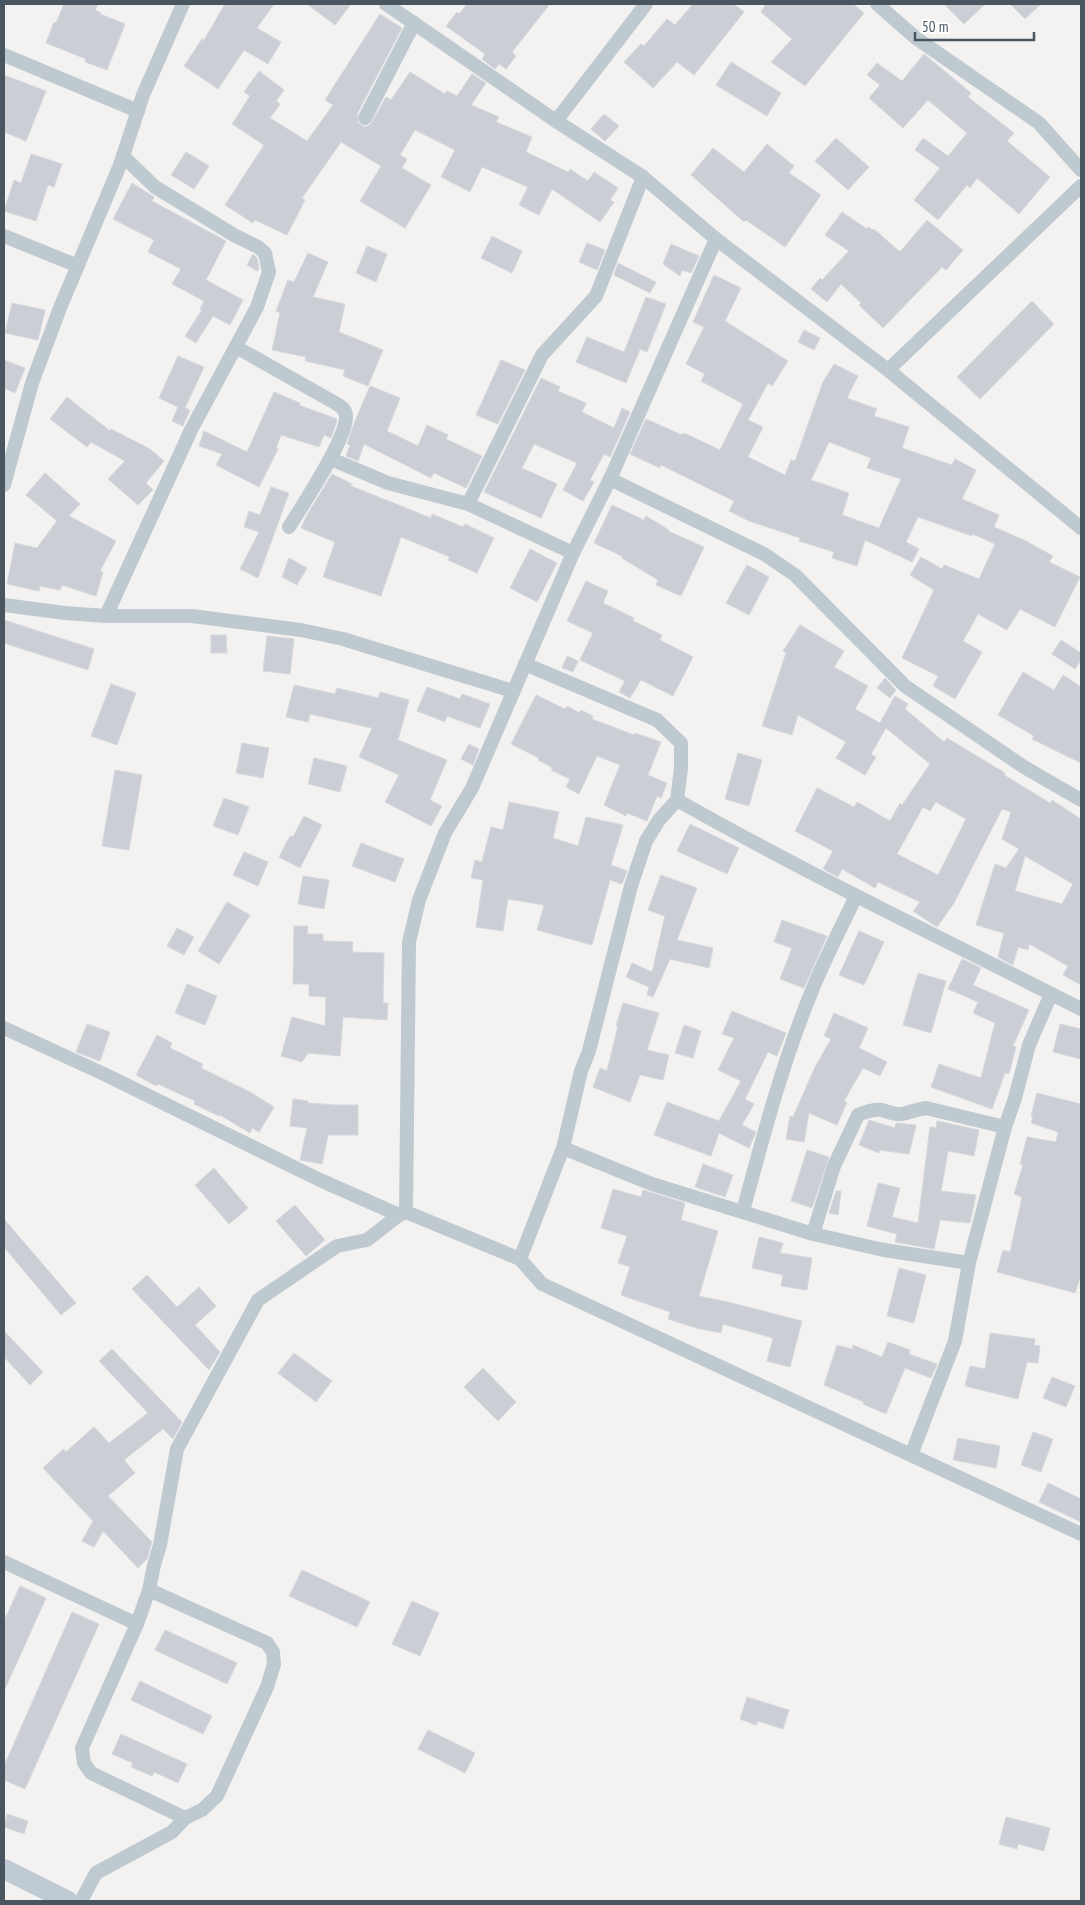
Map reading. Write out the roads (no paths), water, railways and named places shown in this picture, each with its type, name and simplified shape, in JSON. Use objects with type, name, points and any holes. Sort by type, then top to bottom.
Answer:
[{"type":"main road","points":[[4,1869],[68,1901]]},
{"type":"street","points":[[4,485],[32,383],[123,156],[143,95],[183,4]]},
{"type":"street","points":[[386,4],[556,121],[642,177],[716,239],[888,370],[1081,528]]},
{"type":"street","points":[[556,121],[646,4]]},
{"type":"street","points":[[877,4],[916,38],[1039,123],[1081,170]]},
{"type":"street","points":[[365,118],[414,23]]},
{"type":"street","points":[[4,55],[138,111]]},
{"type":"street","points":[[106,616],[191,430],[258,307],[269,272],[265,253],[258,247],[234,235],[155,188],[123,156]]},
{"type":"street","points":[[468,504],[542,356],[596,296],[642,177]]},
{"type":"street","points":[[888,370],[1081,186]]},
{"type":"street","points":[[4,236],[78,266]]},
{"type":"street","points":[[403,1213],[410,942],[419,900],[445,833],[472,788],[573,553],[610,479],[716,239]]},
{"type":"street","points":[[236,347],[323,395],[344,409],[346,416],[344,425],[331,459],[289,528]]},
{"type":"street","points":[[331,459],[388,484],[468,504],[573,553]]},
{"type":"street","points":[[610,479],[764,554],[795,574],[905,686],[1024,767],[1081,800]]},
{"type":"street","points":[[4,605],[106,616],[192,616],[301,630],[343,639],[513,691]]},
{"type":"street","points":[[520,1259],[563,1148],[581,1071],[589,1051],[631,886],[646,841],[677,800],[681,768],[681,743],[657,720],[525,664]]},
{"type":"street","points":[[677,800],[735,833],[856,896],[1081,1009]]},
{"type":"street","points":[[743,1211],[776,1091],[793,1041],[812,991],[856,896]]},
{"type":"street","points":[[911,1455],[955,1341],[969,1263],[1005,1127],[1016,1098],[1029,1045],[1051,994]]},
{"type":"street","points":[[4,1028],[106,1075],[320,1180],[520,1259],[542,1284],[1081,1534]]},
{"type":"street","points":[[813,1234],[834,1166],[858,1115],[868,1111],[880,1110],[892,1114],[902,1114],[914,1109],[926,1108],[1005,1127]]},
{"type":"street","points":[[563,1148],[652,1184],[813,1234],[884,1250],[969,1263]]},
{"type":"street","points":[[185,1818],[91,1773],[84,1763],[82,1748],[149,1590],[160,1545],[178,1449],[258,1300],[337,1246],[366,1240],[403,1213]]},
{"type":"street","points":[[4,1562],[136,1624]]},
{"type":"street","points":[[81,1901],[96,1872],[172,1832],[185,1818],[202,1810],[217,1796],[266,1687],[274,1664],[273,1652],[267,1643],[149,1590]]}]
